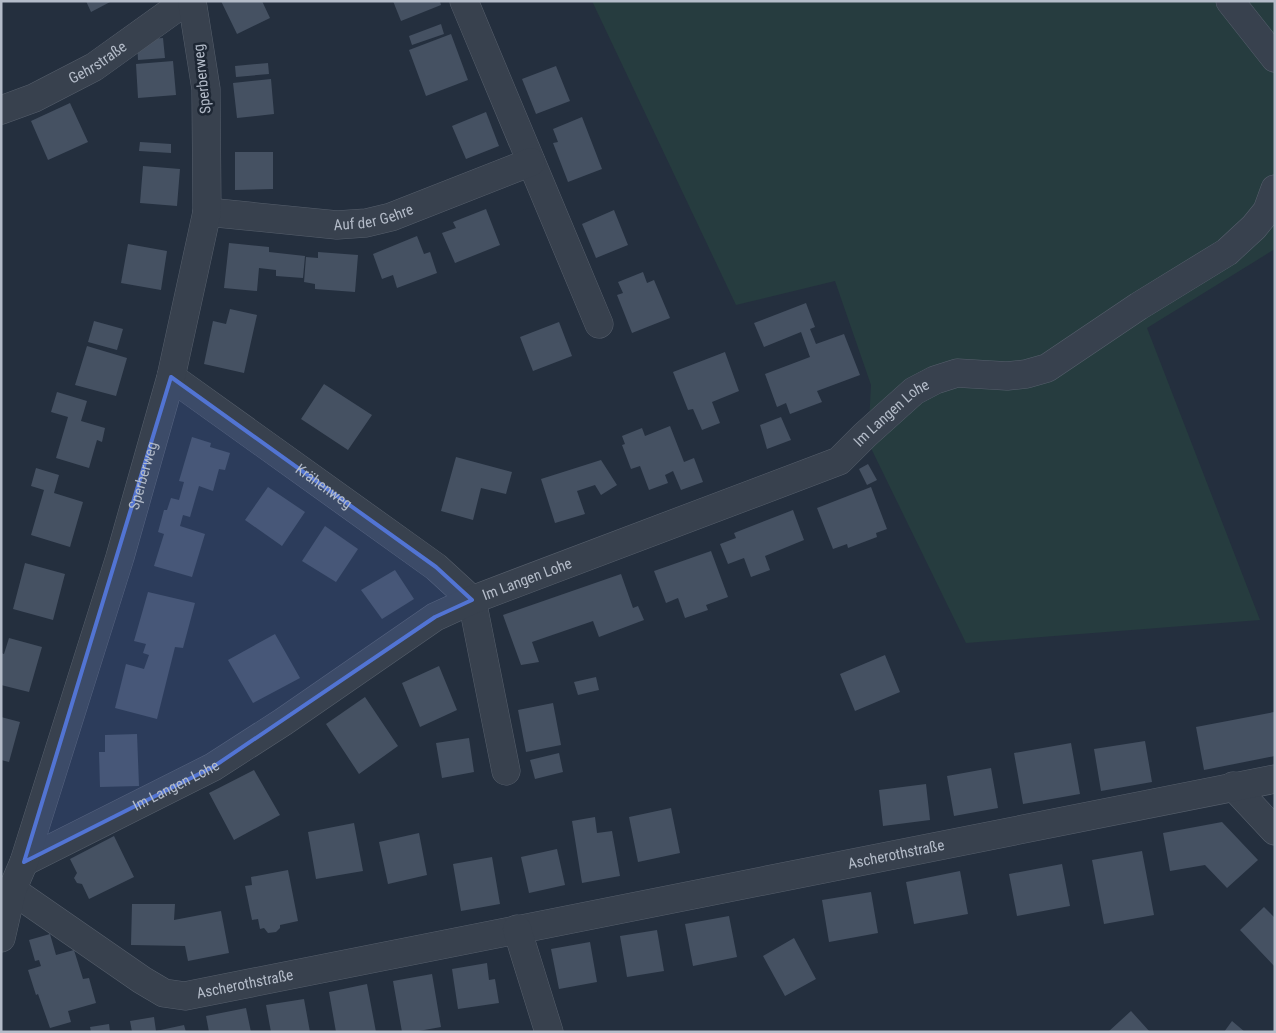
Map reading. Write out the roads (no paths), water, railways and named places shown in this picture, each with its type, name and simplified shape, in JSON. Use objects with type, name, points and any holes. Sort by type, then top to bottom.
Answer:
[{"type":"street","name":"Gehrstraße","points":[[1,110],[34,98],[94,67],[186,1]]},
{"type":"street","name":"Sperberweg","points":[[1,938],[7,892],[24,862],[117,567],[171,377],[207,212],[206,89],[192,1]]},
{"type":"street","points":[[464,1],[598,324]]},
{"type":"street","points":[[1230,1],[1275,58]]},
{"type":"street","name":"Auf der Gehre","points":[[207,212],[337,225],[366,223],[391,217],[531,162]]},
{"type":"street","name":"Im Langen Lohe","points":[[24,862],[213,767],[283,722],[435,617],[472,600],[839,461],[865,434],[914,391],[936,380],[957,373],[1007,376],[1026,374],[1047,368],[1124,316],[1227,252],[1254,227],[1267,211],[1275,189]]},
{"type":"street","name":"Krähenweg","points":[[171,377],[436,567],[472,600]]},
{"type":"street","name":"Im Langen Lohe","points":[[472,600],[506,771]]},
{"type":"street","name":"Ascherothstraße","points":[[7,892],[164,993],[185,996],[1275,779]]},
{"type":"street","points":[[1233,786],[1275,831]]},
{"type":"street","points":[[517,929],[549,1032]]}]
